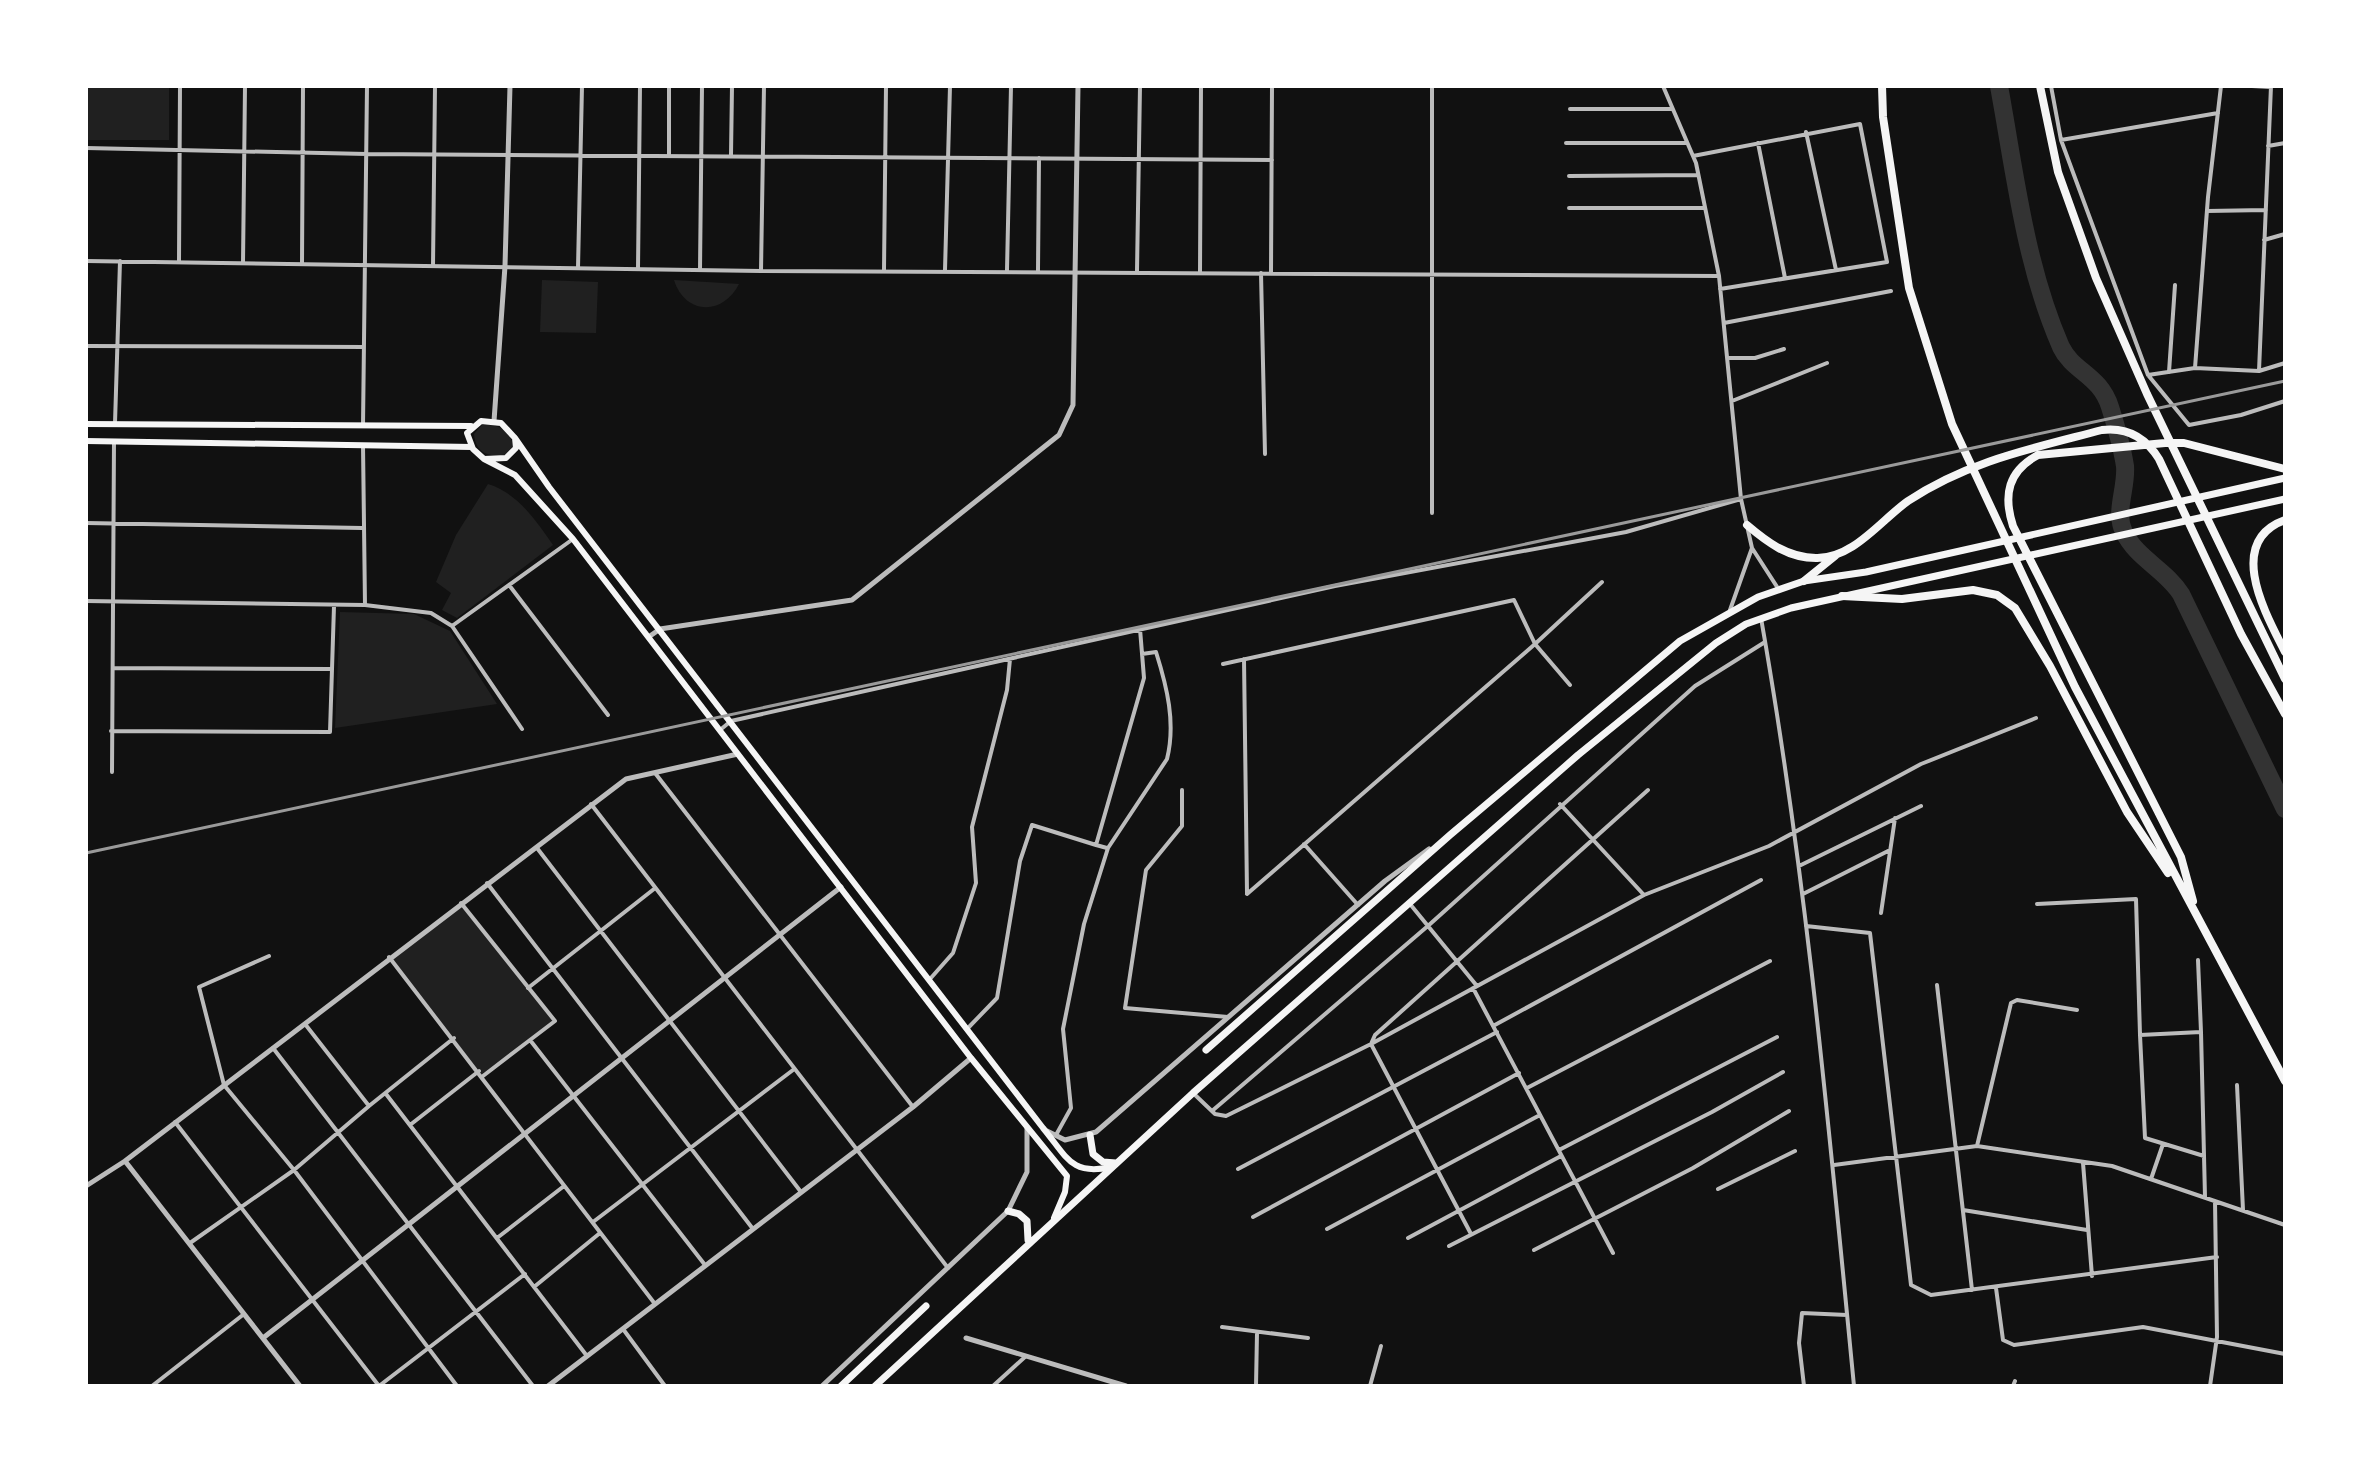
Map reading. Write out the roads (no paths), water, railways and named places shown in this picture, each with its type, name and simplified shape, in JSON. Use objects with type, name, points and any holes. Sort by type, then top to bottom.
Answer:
[{"type":"highway","points":[[1882,86],[1883,117],[1909,288],[1952,424],[2069,674],[2285,1081]]},
{"type":"highway","points":[[2040,86],[2058,172],[2096,278],[2147,394],[2285,679]]},
{"type":"highway","points":[[1206,1050],[1450,835],[1680,641],[1730,610],[1804,581],[1909,501],[1976,464],[2102,430],[2122,430],[2140,438],[2159,459],[2241,634],[2285,714]]},
{"type":"highway","points":[[2197,917],[2181,857],[2049,602],[2007,506],[2008,488],[2014,474],[2038,455],[2130,445],[2184,443],[2285,469]]},
{"type":"highway","points":[[1804,581],[1866,572],[2285,478]]},
{"type":"highway","points":[[875,1386],[1054,1218],[1410,903],[1688,663],[1761,617],[1842,596],[2285,499]]},
{"type":"highway","points":[[2285,520],[2267,531],[2258,546],[2253,578],[2285,652]]},
{"type":"highway","points":[[1747,525],[1777,549],[1794,555],[1817,559],[1840,552]]},
{"type":"highway","points":[[1842,596],[1902,599],[1954,590],[1997,595],[2015,608],[2050,666],[2127,812],[2197,917]]},
{"type":"highway","points":[[1758,597],[1761,617]]},
{"type":"highway","points":[[1090,1135],[1093,1154],[1113,1165]]},
{"type":"highway","points":[[1008,1211],[1019,1214],[1027,1221],[1030,1232],[1027,1243]]},
{"type":"highway","points":[[841,1386],[926,1306]]},
{"type":"main road","points":[[86,424],[471,426],[494,421],[501,423],[1043,1128],[1076,1168],[1088,1172],[1113,1165]]},
{"type":"main road","points":[[471,426],[467,433],[472,447],[484,459],[515,475],[573,539],[971,1058],[1067,1176],[1065,1192],[1054,1218]]},
{"type":"main road","points":[[484,459],[506,458],[516,448],[515,438]]},
{"type":"main road","points":[[86,441],[472,447]]},
{"type":"street","points":[[179,261],[180,86]]},
{"type":"street","points":[[243,263],[245,86]]},
{"type":"street","points":[[302,264],[303,86]]},
{"type":"street","points":[[363,426],[367,86]]},
{"type":"street","points":[[433,266],[435,86]]},
{"type":"street","points":[[494,421],[505,266],[510,86]]},
{"type":"street","points":[[578,268],[582,86]]},
{"type":"street","points":[[638,269],[640,86]]},
{"type":"street","points":[[669,86],[669,155]]},
{"type":"street","points":[[700,270],[702,86]]},
{"type":"street","points":[[731,155],[732,86]]},
{"type":"street","points":[[761,271],[764,86]]},
{"type":"street","points":[[884,270],[886,86]]},
{"type":"street","points":[[945,270],[950,86]]},
{"type":"street","points":[[1007,270],[1011,86]]},
{"type":"street","points":[[650,636],[660,629],[852,600],[1059,435],[1073,405],[1078,86]]},
{"type":"street","points":[[1137,271],[1140,86]]},
{"type":"street","points":[[1200,272],[1201,86]]},
{"type":"street","points":[[1271,273],[1272,86]]},
{"type":"street","points":[[1432,86],[1432,513]]},
{"type":"street","points":[[1663,86],[1693,156],[1719,276],[1741,499],[1752,548],[1780,592]]},
{"type":"street","points":[[2051,86],[2061,140],[2148,375],[2189,425],[2241,415],[2285,401]]},
{"type":"street","points":[[2195,368],[2207,211],[2221,86]]},
{"type":"street","points":[[2252,86],[2271,86],[2259,371]]},
{"type":"street","points":[[1570,109],[1673,109]]},
{"type":"street","points":[[2061,140],[2218,113]]},
{"type":"street","points":[[1693,156],[1860,124],[1887,262],[1720,289]]},
{"type":"street","points":[[1806,132],[1836,270]]},
{"type":"street","points":[[1566,143],[1687,143]]},
{"type":"street","points":[[1758,143],[1785,278]]},
{"type":"street","points":[[2268,146],[2285,143]]},
{"type":"street","points":[[86,148],[367,154],[1272,160]]},
{"type":"street","points":[[1038,270],[1039,158]]},
{"type":"street","points":[[1569,176],[1698,175]]},
{"type":"street","points":[[1569,208],[1704,208]]},
{"type":"street","points":[[2207,211],[2266,210]]},
{"type":"street","points":[[2264,240],[2285,234]]},
{"type":"street","points":[[86,261],[761,271],[1076,270],[1719,276]]},
{"type":"street","points":[[115,424],[120,261]]},
{"type":"street","points":[[1261,273],[1265,454]]},
{"type":"street","points":[[2169,372],[2175,285]]},
{"type":"street","points":[[1724,323],[1891,291]]},
{"type":"street","points":[[86,346],[364,347]]},
{"type":"street","points":[[1728,358],[1755,358],[1784,349]]},
{"type":"street","points":[[1732,401],[1827,363]]},
{"type":"street","points":[[2148,375],[2195,368],[2259,371],[2285,363]]},
{"type":"street","points":[[112,772],[114,441]]},
{"type":"street","points":[[363,445],[365,605]]},
{"type":"street","points":[[720,730],[731,721],[1335,586],[1626,532],[1741,499]]},
{"type":"street","points":[[86,523],[362,528]]},
{"type":"street","points":[[452,626],[573,539]]},
{"type":"street","points":[[1730,610],[1752,548]]},
{"type":"street","points":[[1244,659],[1247,894],[1602,582]]},
{"type":"street","points":[[509,585],[608,715]]},
{"type":"street","points":[[1223,664],[1510,600],[1516,603],[1535,644],[1570,685]]},
{"type":"street","points":[[86,601],[365,605],[431,613],[452,626],[522,729]]},
{"type":"street","points":[[111,731],[330,732],[334,606]]},
{"type":"street","points":[[1761,617],[1803,894],[1834,1165],[1854,1386]]},
{"type":"street","points":[[1096,845],[1144,678],[1140,629]]},
{"type":"street","points":[[1212,1111],[1429,925],[1560,804],[1695,686],[1765,642]]},
{"type":"street","points":[[1055,1137],[1071,1108],[1063,1029],[1084,924],[1108,848],[1167,759],[1171,742],[1168,689],[1156,652],[1142,654]]},
{"type":"street","points":[[930,979],[953,953],[976,883],[972,827],[1007,690],[1010,659]]},
{"type":"street","points":[[113,668],[332,668]]},
{"type":"street","points":[[1193,1093],[1212,1111],[1226,1116],[1371,1044],[1644,895],[1741,858],[1921,764],[2036,718]]},
{"type":"street","points":[[86,1186],[125,1161],[626,779],[738,754]]},
{"type":"street","points":[[653,771],[913,1107]]},
{"type":"street","points":[[1182,790],[1182,826],[1146,870],[1125,1008],[1228,1017]]},
{"type":"street","points":[[1371,1044],[1375,1035],[1456,959],[1648,790]]},
{"type":"street","points":[[590,804],[948,1268]]},
{"type":"street","points":[[1560,804],[1644,895]]},
{"type":"street","points":[[1799,866],[1921,806]]},
{"type":"street","points":[[1881,913],[1895,818]]},
{"type":"street","points":[[968,1028],[997,998],[1020,861],[1032,825],[1108,848]]},
{"type":"street","points":[[1043,1128],[1065,1140],[1090,1135],[1358,905],[1450,835]]},
{"type":"street","points":[[1304,844],[1358,905]]},
{"type":"street","points":[[536,846],[801,1192]]},
{"type":"street","points":[[1803,894],[1890,850]]},
{"type":"street","points":[[1493,1026],[1761,880]]},
{"type":"street","points":[[487,883],[753,1229]]},
{"type":"street","points":[[263,1338],[841,887]]},
{"type":"street","points":[[528,988],[654,889]]},
{"type":"street","points":[[2037,904],[2136,899],[2142,1131],[2145,1138],[2204,1156]]},
{"type":"street","points":[[410,1125],[555,1021],[461,903]]},
{"type":"street","points":[[1410,903],[1475,987],[1613,1253]]},
{"type":"street","points":[[1806,926],[1870,933],[1911,1285],[1931,1295],[2217,1257]]},
{"type":"street","points":[[269,956],[199,987],[224,1085],[294,1170],[360,1262],[457,1386]]},
{"type":"street","points":[[389,957],[481,1073],[655,1304]]},
{"type":"street","points":[[2198,960],[2205,1197]]},
{"type":"street","points":[[1527,1089],[1770,961]]},
{"type":"street","points":[[1937,985],[1972,1290]]},
{"type":"street","points":[[1977,1146],[2011,1003],[2017,1000],[2077,1010]]},
{"type":"street","points":[[304,1022],[369,1106]]},
{"type":"street","points":[[1238,1169],[1497,1032]]},
{"type":"street","points":[[2140,1035],[2201,1032]]},
{"type":"street","points":[[1408,1238],[1777,1037]]},
{"type":"street","points":[[190,1244],[241,1204],[294,1170],[454,1038]]},
{"type":"street","points":[[530,1040],[705,1265]]},
{"type":"street","points":[[1371,1044],[1471,1234]]},
{"type":"street","points":[[273,1048],[533,1386]]},
{"type":"street","points":[[548,1386],[913,1107],[971,1058]]},
{"type":"street","points":[[593,1222],[793,1070]]},
{"type":"street","points":[[1449,1246],[1783,1072]]},
{"type":"street","points":[[1253,1217],[1519,1073]]},
{"type":"street","points":[[2237,1085],[2243,1210]]},
{"type":"street","points":[[386,1094],[587,1356]]},
{"type":"street","points":[[1534,1250],[1693,1168],[1789,1111]]},
{"type":"street","points":[[1327,1229],[1540,1114]]},
{"type":"street","points":[[175,1122],[379,1386],[525,1274]]},
{"type":"street","points":[[822,1386],[1008,1211],[1027,1172],[1027,1127]]},
{"type":"street","points":[[2151,1179],[2163,1144]]},
{"type":"street","points":[[1834,1165],[1977,1146],[2083,1162],[2151,1179],[2285,1225]]},
{"type":"street","points":[[1718,1189],[1795,1151]]},
{"type":"street","points":[[125,1161],[300,1386]]},
{"type":"street","points":[[2083,1162],[2092,1276]]},
{"type":"street","points":[[497,1238],[565,1185]]},
{"type":"street","points":[[2210,1386],[2216,1342],[2215,1201]]},
{"type":"street","points":[[1963,1210],[2087,1230]]},
{"type":"street","points":[[534,1287],[601,1232]]},
{"type":"street","points":[[1996,1288],[2003,1340],[2014,1345],[2143,1327],[2285,1354]]},
{"type":"street","points":[[1804,1386],[1799,1343],[1802,1313],[1847,1315]]},
{"type":"street","points":[[152,1386],[244,1314]]},
{"type":"street","points":[[1222,1327],[1308,1338]]},
{"type":"street","points":[[623,1329],[665,1386]]},
{"type":"street","points":[[1256,1386],[1257,1333]]},
{"type":"street","points":[[966,1338],[1126,1386]]},
{"type":"street","points":[[1370,1386],[1381,1346]]},
{"type":"street","points":[[993,1386],[1026,1356]]},
{"type":"waterway","points":[[1999,86],[2022,218],[2049,316],[2066,355],[2106,396],[2117,429],[2125,466],[2120,508],[2124,532],[2136,549],[2181,594],[2285,809]]},
{"type":"railway","points":[[86,853],[2285,381]]}]
